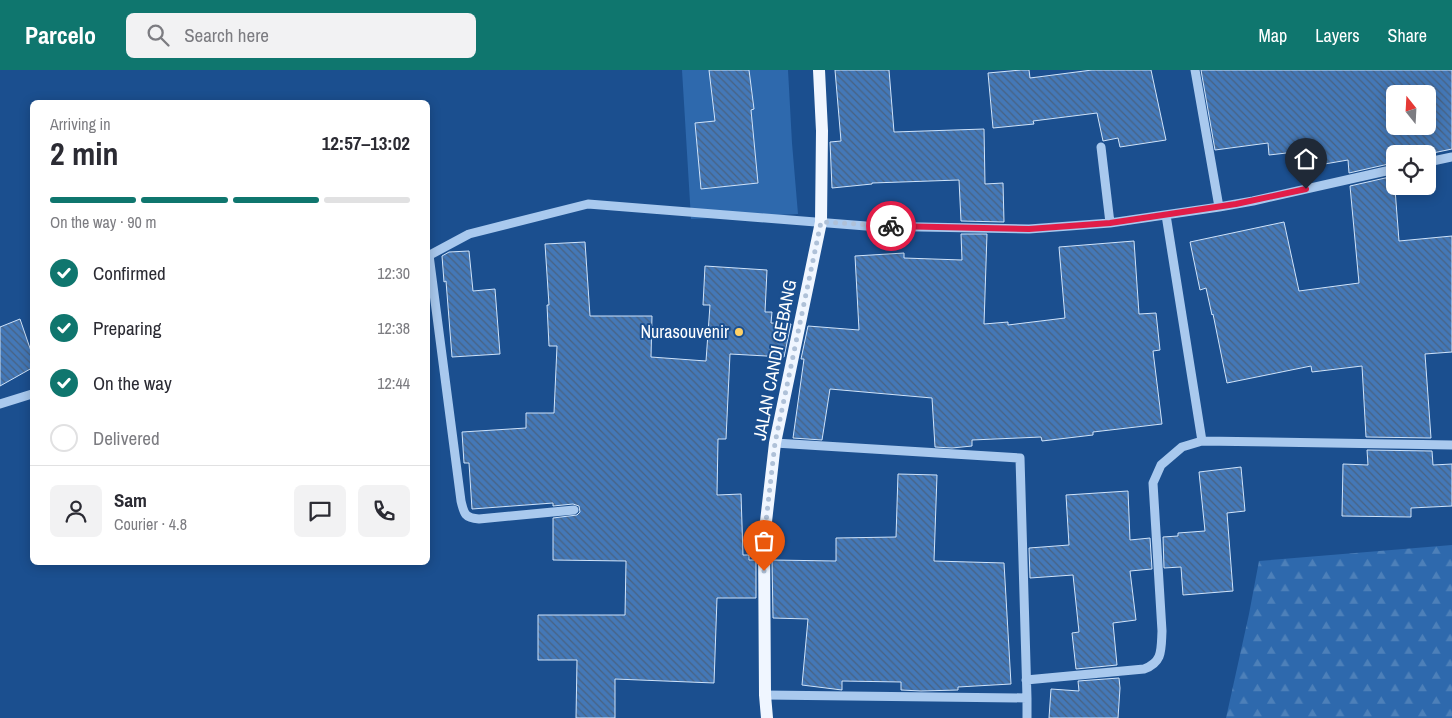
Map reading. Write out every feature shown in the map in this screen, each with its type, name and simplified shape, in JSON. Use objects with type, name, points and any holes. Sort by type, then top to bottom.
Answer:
[{"type":"main road","name":"JALAN CANDI GEBANG","points":[[767,718],[765,695],[764,539],[775,443],[821,222],[822,131],[819,70]]},
{"type":"street","points":[[1195,70],[1219,207]]},
{"type":"street","points":[[1101,148],[1110,223]]},
{"type":"street","points":[[1436,160],[1452,157]]},
{"type":"street","points":[[430,254],[469,234],[588,204],[866,226],[1029,229],[1110,223],[1219,207],[1386,172]]},
{"type":"street","points":[[1166,215],[1202,441]]},
{"type":"street","points":[[430,270],[463,511],[466,516],[478,519],[574,510]]},
{"type":"street","points":[[0,404],[30,395]]},
{"type":"street","points":[[1026,680],[1144,669],[1152,666],[1158,660],[1161,651],[1162,631],[1152,483],[1161,465],[1182,447],[1202,441],[1452,445]]},
{"type":"street","points":[[775,443],[1020,458],[1027,718]]},
{"type":"street","points":[[765,695],[1027,698]]},
{"type":"green space","points":[[682,70],[788,70],[798,214],[691,219]]},
{"type":"green space","points":[[1452,545],[1452,718],[1226,718],[1259,561]]},
{"type":"building","points":[[709,70],[749,70],[754,109],[751,110],[758,183],[701,189],[695,123],[715,121]]},
{"type":"building","points":[[835,70],[889,70],[894,132],[984,129],[985,184],[1003,183],[1004,222],[961,221],[959,180],[872,183],[832,188],[830,142],[841,141]]},
{"type":"building","points":[[1029,70],[1030,78],[1092,70],[1151,70],[1166,140],[1120,147],[1118,138],[1103,141],[1097,113],[1033,121],[1034,124],[993,128],[988,73]]},
{"type":"building","points":[[1201,70],[1452,70],[1452,149],[1436,152],[1436,145],[1386,145],[1386,165],[1349,173],[1348,160],[1307,167],[1304,151],[1269,155],[1268,143],[1215,150]]},
{"type":"building","points":[[1386,178],[1386,195],[1395,195],[1399,241],[1452,236],[1452,352],[1425,354],[1431,438],[1366,437],[1362,366],[1312,372],[1311,366],[1227,383],[1213,314],[1206,288],[1200,290],[1190,242],[1284,222],[1299,291],[1359,283],[1350,186]]},
{"type":"building","points":[[961,234],[987,234],[984,324],[1008,322],[1008,325],[1065,318],[1059,247],[1134,241],[1139,314],[1156,313],[1160,350],[1153,351],[1162,424],[1093,432],[1093,435],[1042,441],[1041,437],[972,440],[972,446],[935,447],[932,398],[830,389],[822,440],[793,438],[804,359],[801,359],[808,326],[859,330],[855,256],[904,253],[904,258],[962,260]]},
{"type":"building","points":[[585,242],[590,316],[652,316],[651,357],[706,361],[710,305],[703,305],[705,266],[767,270],[765,312],[772,312],[771,323],[791,324],[784,357],[730,354],[726,439],[718,439],[717,495],[741,494],[743,555],[749,555],[749,560],[756,560],[756,598],[717,598],[714,683],[615,679],[615,718],[576,718],[577,660],[538,660],[538,615],[625,615],[626,561],[553,560],[553,518],[577,515],[580,512],[579,506],[573,504],[553,506],[553,503],[472,509],[469,463],[464,463],[462,432],[526,428],[526,413],[554,413],[557,346],[549,346],[547,305],[549,305],[545,244]]},
{"type":"building","points":[[469,251],[473,291],[495,289],[500,354],[452,357],[446,281],[444,282],[442,256],[449,252]]},
{"type":"building","points":[[20,319],[30,348],[30,369],[0,386],[0,327]]},
{"type":"building","points":[[1367,450],[1432,451],[1433,465],[1452,464],[1452,506],[1411,508],[1411,517],[1342,516],[1343,464],[1368,465]]},
{"type":"building","points":[[1241,467],[1245,511],[1227,513],[1233,591],[1183,595],[1181,567],[1164,568],[1163,537],[1178,536],[1178,533],[1205,531],[1199,472]]},
{"type":"building","points":[[898,474],[937,475],[934,561],[1004,563],[1011,684],[958,687],[958,690],[921,691],[901,690],[901,682],[842,681],[842,690],[802,685],[808,619],[773,618],[772,560],[836,561],[836,538],[896,537]]},
{"type":"building","points":[[1128,491],[1130,540],[1150,538],[1152,569],[1130,571],[1136,620],[1113,623],[1117,665],[1076,669],[1072,633],[1079,632],[1073,575],[1030,578],[1029,548],[1069,545],[1066,495]]},
{"type":"building","points":[[1119,678],[1118,718],[1049,718],[1051,689],[1079,691],[1078,681]]},
{"type":"way so far","points":[[764,571],[764,539],[775,443],[821,222],[891,226]]},
{"type":"place","name":"Nurasouvenir","points":[[739,332]]},
{"type":"route","points":[[891,226],[1029,229],[1110,223],[1236,204],[1306,189]]}]
